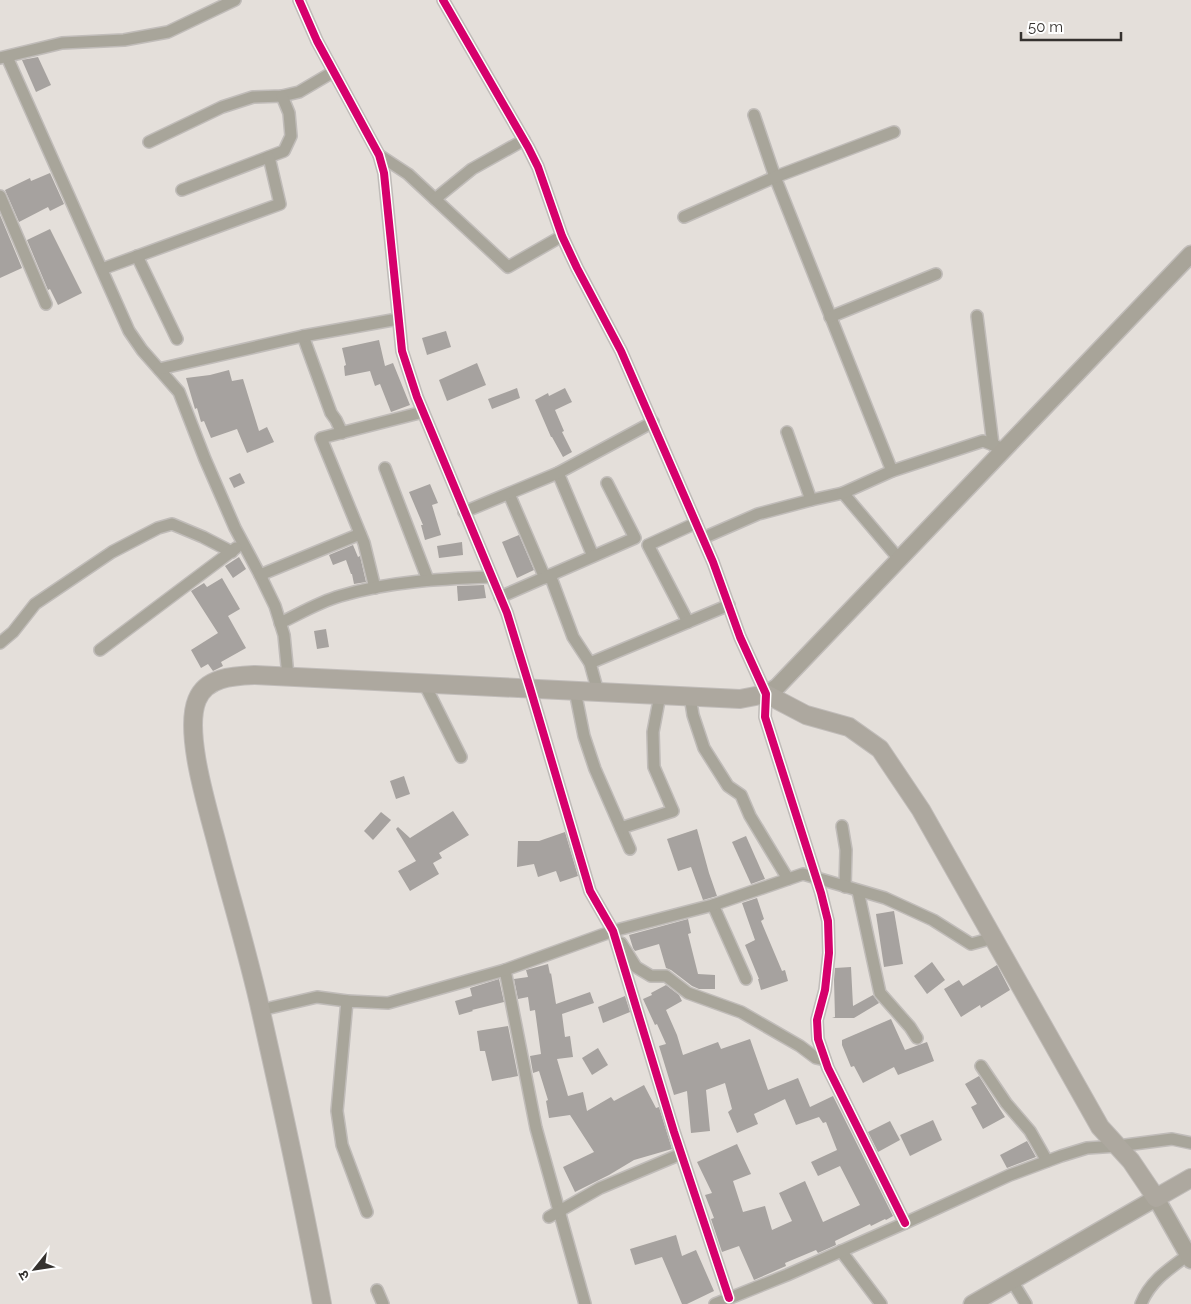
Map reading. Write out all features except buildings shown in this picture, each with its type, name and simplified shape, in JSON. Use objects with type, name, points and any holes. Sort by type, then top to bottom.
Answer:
[{"type":"main road","points":[[322,1304],[261,1010],[194,747],[192,720],[196,701],[202,692],[214,682],[229,676],[255,675],[740,699],[766,694],[777,687],[899,559],[999,447],[1191,254]]},
{"type":"main road","points":[[766,694],[806,715],[849,727],[880,749],[921,810],[1100,1126],[1131,1161],[1156,1198],[1189,1257]]},
{"type":"main road","points":[[972,1304],[1191,1178]]},
{"type":"street","points":[[235,0],[168,32],[124,40],[62,43],[3,58],[129,331],[142,350],[179,392],[205,459],[243,543],[260,575],[280,623],[284,635],[288,676]]},
{"type":"street","points":[[299,0],[317,41],[379,155],[384,173],[402,351],[423,412],[500,597],[530,688],[590,891],[613,932],[636,967],[650,976],[666,976],[688,993],[741,1012],[800,1046],[816,1058],[825,1060]]},
{"type":"street","points":[[443,0],[538,167],[562,236],[621,351],[653,422],[703,538],[740,637],[766,694],[765,717],[817,879],[828,921],[829,952],[824,990],[817,1020],[818,1039],[825,1060],[906,1223]]},
{"type":"street","points":[[149,142],[222,107],[253,97],[282,96],[299,92],[334,72]]},
{"type":"street","points":[[182,190],[284,151],[290,136],[289,113],[282,96]]},
{"type":"street","points":[[754,114],[775,177],[892,471]]},
{"type":"street","points":[[684,217],[775,177],[894,132]]},
{"type":"street","points":[[435,199],[472,169],[524,140]]},
{"type":"street","points":[[379,155],[408,174],[508,267],[562,236]]},
{"type":"street","points":[[102,269],[280,204],[269,157]]},
{"type":"street","points":[[0,196],[46,304]]},
{"type":"street","points":[[137,256],[178,339]]},
{"type":"street","points":[[830,317],[936,274]]},
{"type":"street","points":[[977,316],[999,447]]},
{"type":"street","points":[[159,369],[303,336],[398,320]]},
{"type":"street","points":[[303,336],[331,414],[342,433]]},
{"type":"street","points":[[375,588],[364,543],[321,438],[423,412]]},
{"type":"street","points":[[464,512],[558,473],[653,422]]},
{"type":"street","points":[[787,432],[811,500]]},
{"type":"street","points":[[703,538],[758,514],[842,493],[892,471],[983,441],[999,447]]},
{"type":"street","points":[[385,468],[428,580]]},
{"type":"street","points":[[558,473],[593,556]]},
{"type":"street","points":[[500,597],[636,538],[607,483]]},
{"type":"street","points":[[842,493],[899,559]]},
{"type":"street","points":[[509,494],[574,637],[590,663],[598,692]]},
{"type":"street","points":[[688,622],[648,545],[696,522]]},
{"type":"street","points":[[0,643],[13,632],[35,604],[112,552],[158,528],[172,524],[232,552]]},
{"type":"street","points":[[260,575],[360,534]]},
{"type":"street","points":[[100,650],[243,543]]},
{"type":"street","points":[[280,623],[338,596],[428,580],[491,576]]},
{"type":"street","points":[[590,663],[729,605]]},
{"type":"street","points":[[424,683],[461,757]]},
{"type":"street","points":[[575,690],[584,736],[592,760],[630,849]]},
{"type":"street","points":[[621,828],[673,811],[654,767],[653,732],[660,695]]},
{"type":"street","points":[[690,696],[692,716],[704,748],[728,786],[741,795],[750,816],[788,879]]},
{"type":"street","points":[[842,826],[846,850],[845,887]]},
{"type":"street","points":[[261,1010],[317,997],[388,1003],[505,970],[613,932],[713,905],[802,874],[885,898],[933,920],[971,944],[994,938]]},
{"type":"street","points":[[858,890],[880,993],[910,1027],[917,1038]]},
{"type":"street","points":[[713,905],[746,979]]},
{"type":"street","points":[[613,932],[681,1154],[729,1298]]},
{"type":"street","points":[[505,970],[554,1215],[585,1304]]},
{"type":"street","points":[[347,1001],[337,1111],[342,1145],[367,1212]]},
{"type":"street","points":[[981,1066],[1006,1103],[1030,1130],[1047,1161]]},
{"type":"street","points":[[715,1304],[906,1223],[1010,1175],[1047,1161],[1087,1148],[1172,1139],[1191,1143]]},
{"type":"street","points":[[554,1215],[600,1188],[681,1154]]},
{"type":"street","points":[[841,1251],[881,1304]]},
{"type":"street","points":[[1141,1304],[1146,1292],[1156,1279],[1189,1257]]},
{"type":"street","points":[[1012,1281],[1026,1304]]},
{"type":"street","points":[[377,1290],[383,1304]]},
{"type":"cycle path","points":[[299,0],[317,41],[379,155],[384,173],[402,351],[417,397],[507,613],[590,891],[613,931],[674,1132],[729,1298]]},
{"type":"cycle path","points":[[443,0],[538,167],[562,236],[621,351],[713,562],[740,637],[766,694],[765,717],[821,893],[828,921],[829,953],[825,990],[817,1020],[818,1039],[828,1068],[905,1223]]}]
